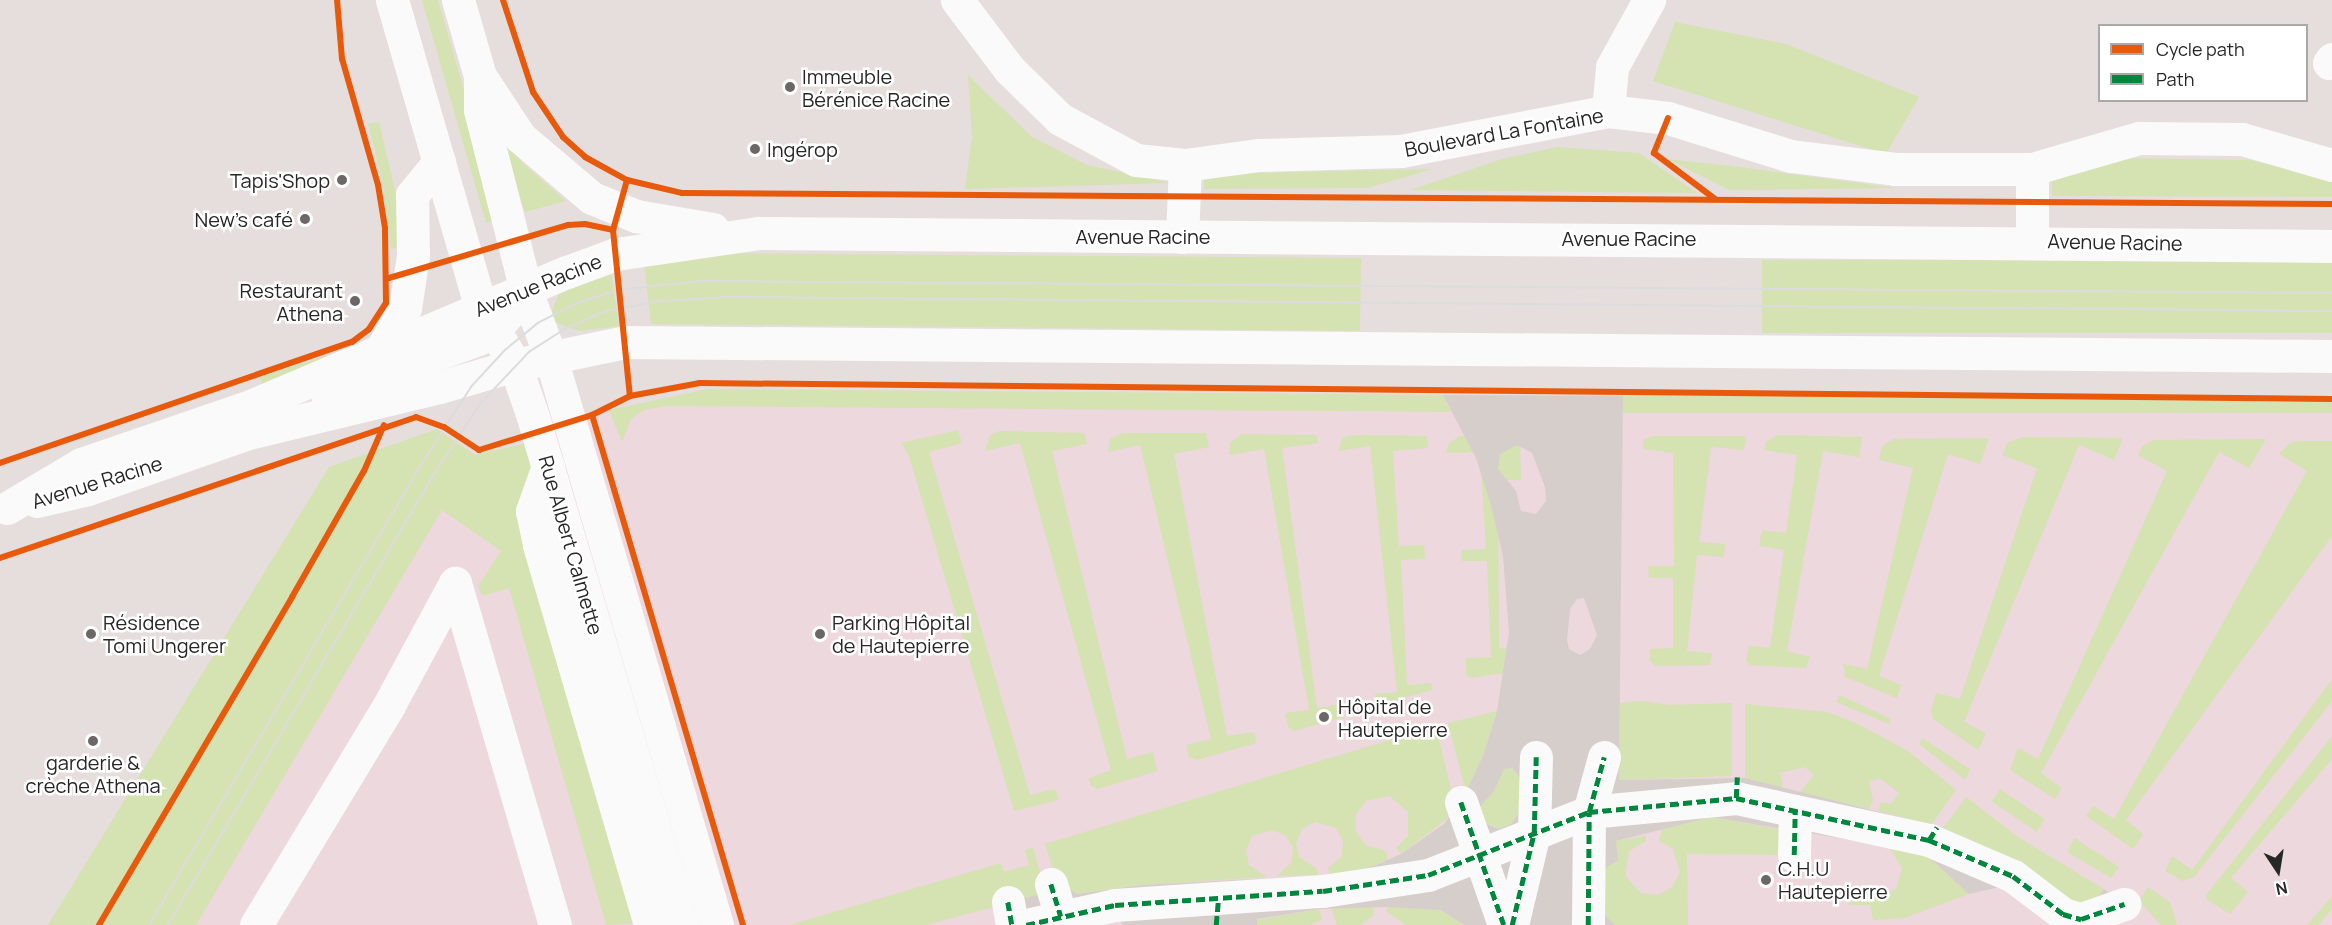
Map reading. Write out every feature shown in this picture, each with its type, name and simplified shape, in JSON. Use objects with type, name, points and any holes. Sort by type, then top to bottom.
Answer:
[{"type":"street","name":"Rue Albert Calmette","points":[[392,0],[488,319],[514,364],[548,466],[683,925]]},
{"type":"street","name":"Rue Albert Calmette","points":[[458,0],[480,76],[480,110],[525,291],[551,358],[717,925]]},
{"type":"street","name":"Boulevard La Fontaine","points":[[957,0],[1010,70],[1060,119],[1136,160],[1185,165],[1260,154],[1401,151],[1608,111],[1668,118],[1791,156],[1895,169],[2032,169],[2139,138],[2242,139],[2332,165]]},
{"type":"street","points":[[1608,111],[1612,67],[1649,0]]},
{"type":"street","points":[[480,76],[520,136],[592,198],[636,216],[682,226],[759,233]]},
{"type":"street","points":[[382,348],[405,308],[412,256],[412,195],[439,162]]},
{"type":"street","points":[[1182,237],[1185,165]]},
{"type":"street","points":[[2032,169],[2032,241]]},
{"type":"street","name":"Avenue Racine","points":[[2,501],[81,464],[253,405],[382,348],[488,319],[525,291],[616,255],[759,233],[2032,241],[2332,246]]},
{"type":"street","points":[[248,433],[301,404],[436,357],[488,319]]},
{"type":"street","name":"Avenue Racine","points":[[2,501],[88,489],[248,433],[440,387],[514,364],[644,342],[2332,356]]},
{"type":"street","points":[[548,466],[532,511],[539,546],[650,925]]},
{"type":"street","points":[[256,925],[389,705],[455,583],[555,925]]},
{"type":"street","points":[[1512,925],[1534,833],[1536,757]]},
{"type":"street","points":[[1588,925],[1589,812],[1605,757]]},
{"type":"street","points":[[1015,917],[1061,917],[1115,905],[1217,913],[1323,891],[1428,875],[1589,812],[1737,787],[1795,811],[1933,833],[2013,876],[2063,914],[2080,922],[2124,904]]},
{"type":"street","points":[[1461,802],[1504,925]]},
{"type":"street","points":[[1794,855],[1795,811]]},
{"type":"street","points":[[666,866],[697,856]]},
{"type":"street","points":[[1051,884],[1061,917]]},
{"type":"shaded area","name":"Hôpital de Hautepierre","points":[[708,389],[2332,402],[2332,925],[191,925],[475,455],[527,443],[609,410]]},
{"type":"shaded area","points":[[1443,395],[1623,396],[1619,780],[1745,778],[1943,828],[2072,906],[2093,904],[2104,889],[2130,908],[2106,920],[2009,885],[1969,894],[1923,852],[1711,817],[1616,841],[1618,860],[1607,867],[1597,884],[1605,915],[1615,925],[1464,925],[1441,910],[1387,907],[1319,909],[1257,919],[1257,925],[1123,925],[1117,918],[1106,925],[1002,925],[1008,902],[1046,893],[1057,882],[1077,894],[1142,885],[1330,875],[1374,866],[1401,854],[1444,824],[1466,792],[1483,756],[1497,711],[1509,632],[1503,556],[1491,505],[1476,458]],"holes":[[[1517,445],[1532,453],[1545,487],[1546,501],[1536,514],[1521,511],[1516,491],[1498,469],[1500,454]],[[1584,598],[1597,635],[1590,649],[1580,655],[1569,649],[1567,640],[1570,609],[1577,599]],[[1512,768],[1521,779],[1520,812],[1511,824],[1498,829],[1485,823],[1479,808],[1494,791],[1504,769]]]},
{"type":"green space","points":[[422,0],[438,0],[486,167],[497,220],[486,223]]},
{"type":"green space","points":[[1675,22],[1786,44],[1919,97],[1886,154],[1653,81]]},
{"type":"green space","points":[[968,75],[1032,137],[1087,165],[1171,183],[965,189],[972,136]]},
{"type":"green space","points":[[379,122],[399,208],[403,247],[391,249],[383,184],[368,124]]},
{"type":"green space","points":[[507,146],[566,201],[525,212],[504,148]]},
{"type":"green space","points":[[1557,147],[1639,153],[1697,193],[1410,190],[1502,159]]},
{"type":"green space","points":[[2114,158],[2250,160],[2332,180],[2332,197],[2052,196],[2051,170]]},
{"type":"green space","points":[[1668,159],[1731,166],[1895,188],[1729,190]]},
{"type":"green space","points":[[1433,169],[1367,188],[1204,189],[1204,174]]},
{"type":"green space","points":[[697,253],[1361,258],[1360,331],[651,324],[644,262]]},
{"type":"green space","points":[[1762,260],[2332,260],[2332,333],[1762,333]]},
{"type":"green space","points":[[611,272],[619,326],[580,331],[556,323],[552,311],[559,294]]},
{"type":"green space","points":[[357,346],[264,390],[260,377]]},
{"type":"green space","points":[[708,389],[1443,395],[1451,412],[666,406],[644,410],[631,419],[622,442],[609,410]]},
{"type":"green space","points":[[1623,396],[2332,396],[2332,413],[1623,413]]},
{"type":"green space","points":[[437,429],[475,455],[527,443],[638,923],[606,925],[509,588],[482,596],[478,586],[501,551],[442,510],[196,925],[48,925],[329,467]]},
{"type":"green space","points":[[958,430],[962,443],[929,452],[1030,795],[1055,789],[1059,800],[1014,811],[909,456],[901,443]]},
{"type":"green space","points":[[1000,431],[1084,433],[1087,444],[1052,451],[1127,759],[1153,752],[1157,771],[1098,789],[1091,786],[1089,778],[1111,770],[1020,443],[985,451],[990,435]]},
{"type":"green space","points":[[1122,433],[1206,433],[1209,447],[1174,454],[1227,736],[1254,732],[1256,743],[1197,760],[1189,757],[1186,745],[1211,739],[1140,445],[1108,452],[1110,439]]},
{"type":"green space","points":[[1242,434],[1316,435],[1318,443],[1282,448],[1317,708],[1341,704],[1344,717],[1294,731],[1288,727],[1285,713],[1309,710],[1264,449],[1229,455],[1230,443]]},
{"type":"green space","points":[[1355,435],[1427,436],[1428,448],[1393,451],[1399,546],[1424,545],[1425,559],[1401,560],[1407,685],[1431,683],[1432,690],[1382,704],[1376,702],[1375,694],[1397,692],[1370,446],[1338,451],[1343,437]]},
{"type":"green space","points":[[1778,435],[1862,437],[1859,457],[1823,451],[1787,651],[1810,657],[1806,668],[1750,665],[1746,660],[1749,646],[1770,648],[1784,550],[1759,546],[1762,530],[1786,533],[1797,455],[1764,450],[1766,442]]},
{"type":"green space","points":[[1460,436],[1520,436],[1521,480],[1498,480],[1499,648],[1524,649],[1524,670],[1471,678],[1466,675],[1466,658],[1491,657],[1487,561],[1462,561],[1461,550],[1486,549],[1480,452],[1446,453],[1449,443]]},
{"type":"green space","points":[[1653,436],[1746,436],[1744,450],[1711,447],[1699,542],[1725,544],[1724,557],[1697,555],[1687,651],[1712,653],[1710,665],[1655,666],[1650,661],[1650,649],[1673,648],[1673,578],[1649,578],[1648,566],[1674,566],[1673,453],[1644,449],[1643,440]]},
{"type":"green space","points":[[2023,437],[2123,438],[2114,460],[2079,445],[1964,722],[1986,733],[1978,750],[1933,719],[1931,710],[1936,693],[1960,699],[2037,468],[2002,455],[2007,443]]},
{"type":"green space","points":[[1989,438],[1980,464],[1948,454],[1879,676],[1901,685],[1897,698],[1845,677],[1843,664],[1867,669],[1913,468],[1879,460],[1882,446],[1894,439]]},
{"type":"green space","points":[[2266,439],[2249,468],[2219,452],[2041,773],[2062,788],[2055,799],[2010,770],[2018,748],[2038,759],[2167,471],[2138,455],[2142,446],[2154,440]]},
{"type":"green space","points":[[2332,441],[2332,536],[2126,820],[2143,834],[2133,849],[2086,816],[2093,806],[2114,819],[2307,471],[2279,454],[2290,443]]},
{"type":"green space","points":[[2332,679],[2332,701],[2194,877],[2182,881],[2165,871],[2172,856],[2192,870]]},
{"type":"green space","points":[[1840,695],[1891,719],[1889,724],[1836,702]]},
{"type":"green space","points":[[1642,701],[1669,705],[1732,703],[1732,776],[1618,780],[1620,703]]},
{"type":"green space","points":[[1745,704],[1827,712],[1858,724],[1908,751],[1956,790],[1931,825],[1878,811],[1881,802],[1891,804],[1899,793],[1881,779],[1869,781],[1873,800],[1869,809],[1800,792],[1814,775],[1805,767],[1780,773],[1783,788],[1745,778]]},
{"type":"green space","points":[[1497,711],[1483,756],[1466,792],[1448,723]]},
{"type":"green space","points":[[1436,726],[1452,794],[1448,818],[1401,854],[1396,848],[1408,836],[1408,812],[1389,796],[1366,801],[1356,814],[1356,831],[1365,845],[1386,851],[1388,859],[1374,866],[1330,875],[1328,868],[1342,856],[1343,841],[1336,828],[1315,822],[1302,829],[1296,843],[1299,857],[1317,869],[1317,875],[1277,876],[1291,863],[1293,848],[1286,836],[1273,830],[1252,836],[1246,850],[1249,865],[1267,877],[1142,885],[1077,894],[1057,882],[1045,844]]},
{"type":"green space","points":[[2332,736],[2332,759],[2231,878],[2248,892],[2230,914],[2207,900],[2206,895]]},
{"type":"green space","points":[[1922,738],[1970,769],[1965,780],[1919,744]]},
{"type":"green space","points":[[1512,768],[1521,779],[1520,812],[1511,824],[1498,829],[1485,823],[1479,808],[1504,769]]},
{"type":"green space","points":[[2000,789],[2045,819],[2036,832],[1992,801]]},
{"type":"green space","points":[[1966,797],[2018,837],[2104,889],[2093,904],[2072,906],[1943,828]]},
{"type":"green space","points":[[1711,817],[1790,831],[1790,855],[1687,854],[1688,925],[1615,925],[1605,915],[1597,884],[1616,841],[1646,836],[1646,841],[1629,851],[1625,876],[1641,893],[1658,895],[1672,887],[1680,872],[1673,849],[1659,841],[1662,828]]},
{"type":"green space","points":[[2074,838],[2119,867],[2111,878],[2067,852]]},
{"type":"green space","points":[[1033,847],[1046,893],[926,925],[789,925],[1001,863],[1004,872],[1029,865],[1025,850]]},
{"type":"green space","points":[[1889,847],[1923,852],[1969,894],[1904,918],[1873,920],[1870,905],[1849,905],[1849,898],[1858,898],[1862,890],[1876,897],[1896,889],[1902,868]]},
{"type":"green space","points":[[2148,887],[2170,902],[2177,925],[2161,925],[2139,901]]},
{"type":"green space","points":[[2332,896],[2332,909],[2318,925],[2307,925]]},
{"type":"green space","points":[[1373,907],[1374,915],[1361,925],[1337,925],[1331,908]]},
{"type":"green space","points":[[1387,907],[1441,910],[1464,925],[1406,925],[1387,912]]},
{"type":"green space","points":[[1319,909],[1322,920],[1309,925],[1257,925],[1257,920]]},
{"type":"tram line","points":[[149,925],[421,465],[471,387],[505,350],[538,323],[577,303],[619,290],[699,281],[2332,293]]},
{"type":"tram line","points":[[168,925],[433,476],[481,403],[529,352],[565,329],[603,312],[660,301],[729,297],[2332,311]]},
{"type":"marked path","points":[[1512,925],[1534,833],[1536,757]]},
{"type":"marked path","points":[[1588,925],[1589,812],[1604,757]]},
{"type":"marked path","points":[[1736,798],[1737,777]]},
{"type":"marked path","points":[[1026,925],[1115,905],[1323,891],[1428,875],[1589,812],[1736,798],[1929,840],[2013,876],[2063,914],[2081,919],[2124,904]]},
{"type":"marked path","points":[[1461,802],[1504,925]]},
{"type":"marked path","points":[[1794,855],[1795,811]]},
{"type":"marked path","points":[[1929,840],[1937,827]]},
{"type":"marked path","points":[[1051,884],[1061,917]]},
{"type":"marked path","points":[[1216,925],[1218,901]]},
{"type":"marked path","points":[[1008,902],[1012,925]]},
{"type":"cycle path","points":[[0,463],[352,342],[369,329],[386,303],[385,228],[378,185],[342,59],[337,0]]},
{"type":"cycle path","points":[[503,0],[533,92],[563,137],[585,157],[627,180],[682,193],[2332,204]]},
{"type":"cycle path","points":[[1668,118],[1654,153],[1715,199]]},
{"type":"cycle path","points":[[627,180],[613,230],[630,396]]},
{"type":"cycle path","points":[[389,278],[568,225],[585,224],[613,230]]},
{"type":"cycle path","points":[[743,925],[592,415],[630,396],[700,383],[2332,399]]},
{"type":"cycle path","points":[[0,558],[416,417],[444,427],[479,450],[592,415]]},
{"type":"cycle path","points":[[99,925],[364,471],[384,425]]},
{"type":"place","name":"Immeuble Bérénice Racine","points":[[790,87]]},
{"type":"place","name":"Ingérop","points":[[755,149]]},
{"type":"place","name":"Tapis'Shop","points":[[342,180]]},
{"type":"place","name":"New's café","points":[[305,219]]},
{"type":"place","name":"Restaurant Athena","points":[[355,301]]},
{"type":"place","name":"Résidence Tomi Ungerer","points":[[91,634]]},
{"type":"place","name":"Parking Hôpital de Hautepierre","points":[[820,634]]},
{"type":"place","name":"Hôpital de Hautepierre","points":[[1324,717]]},
{"type":"place","name":"garderie & crèche Athena","points":[[93,741]]},
{"type":"place","name":"C.H.U Hautepierre","points":[[1766,880]]}]
